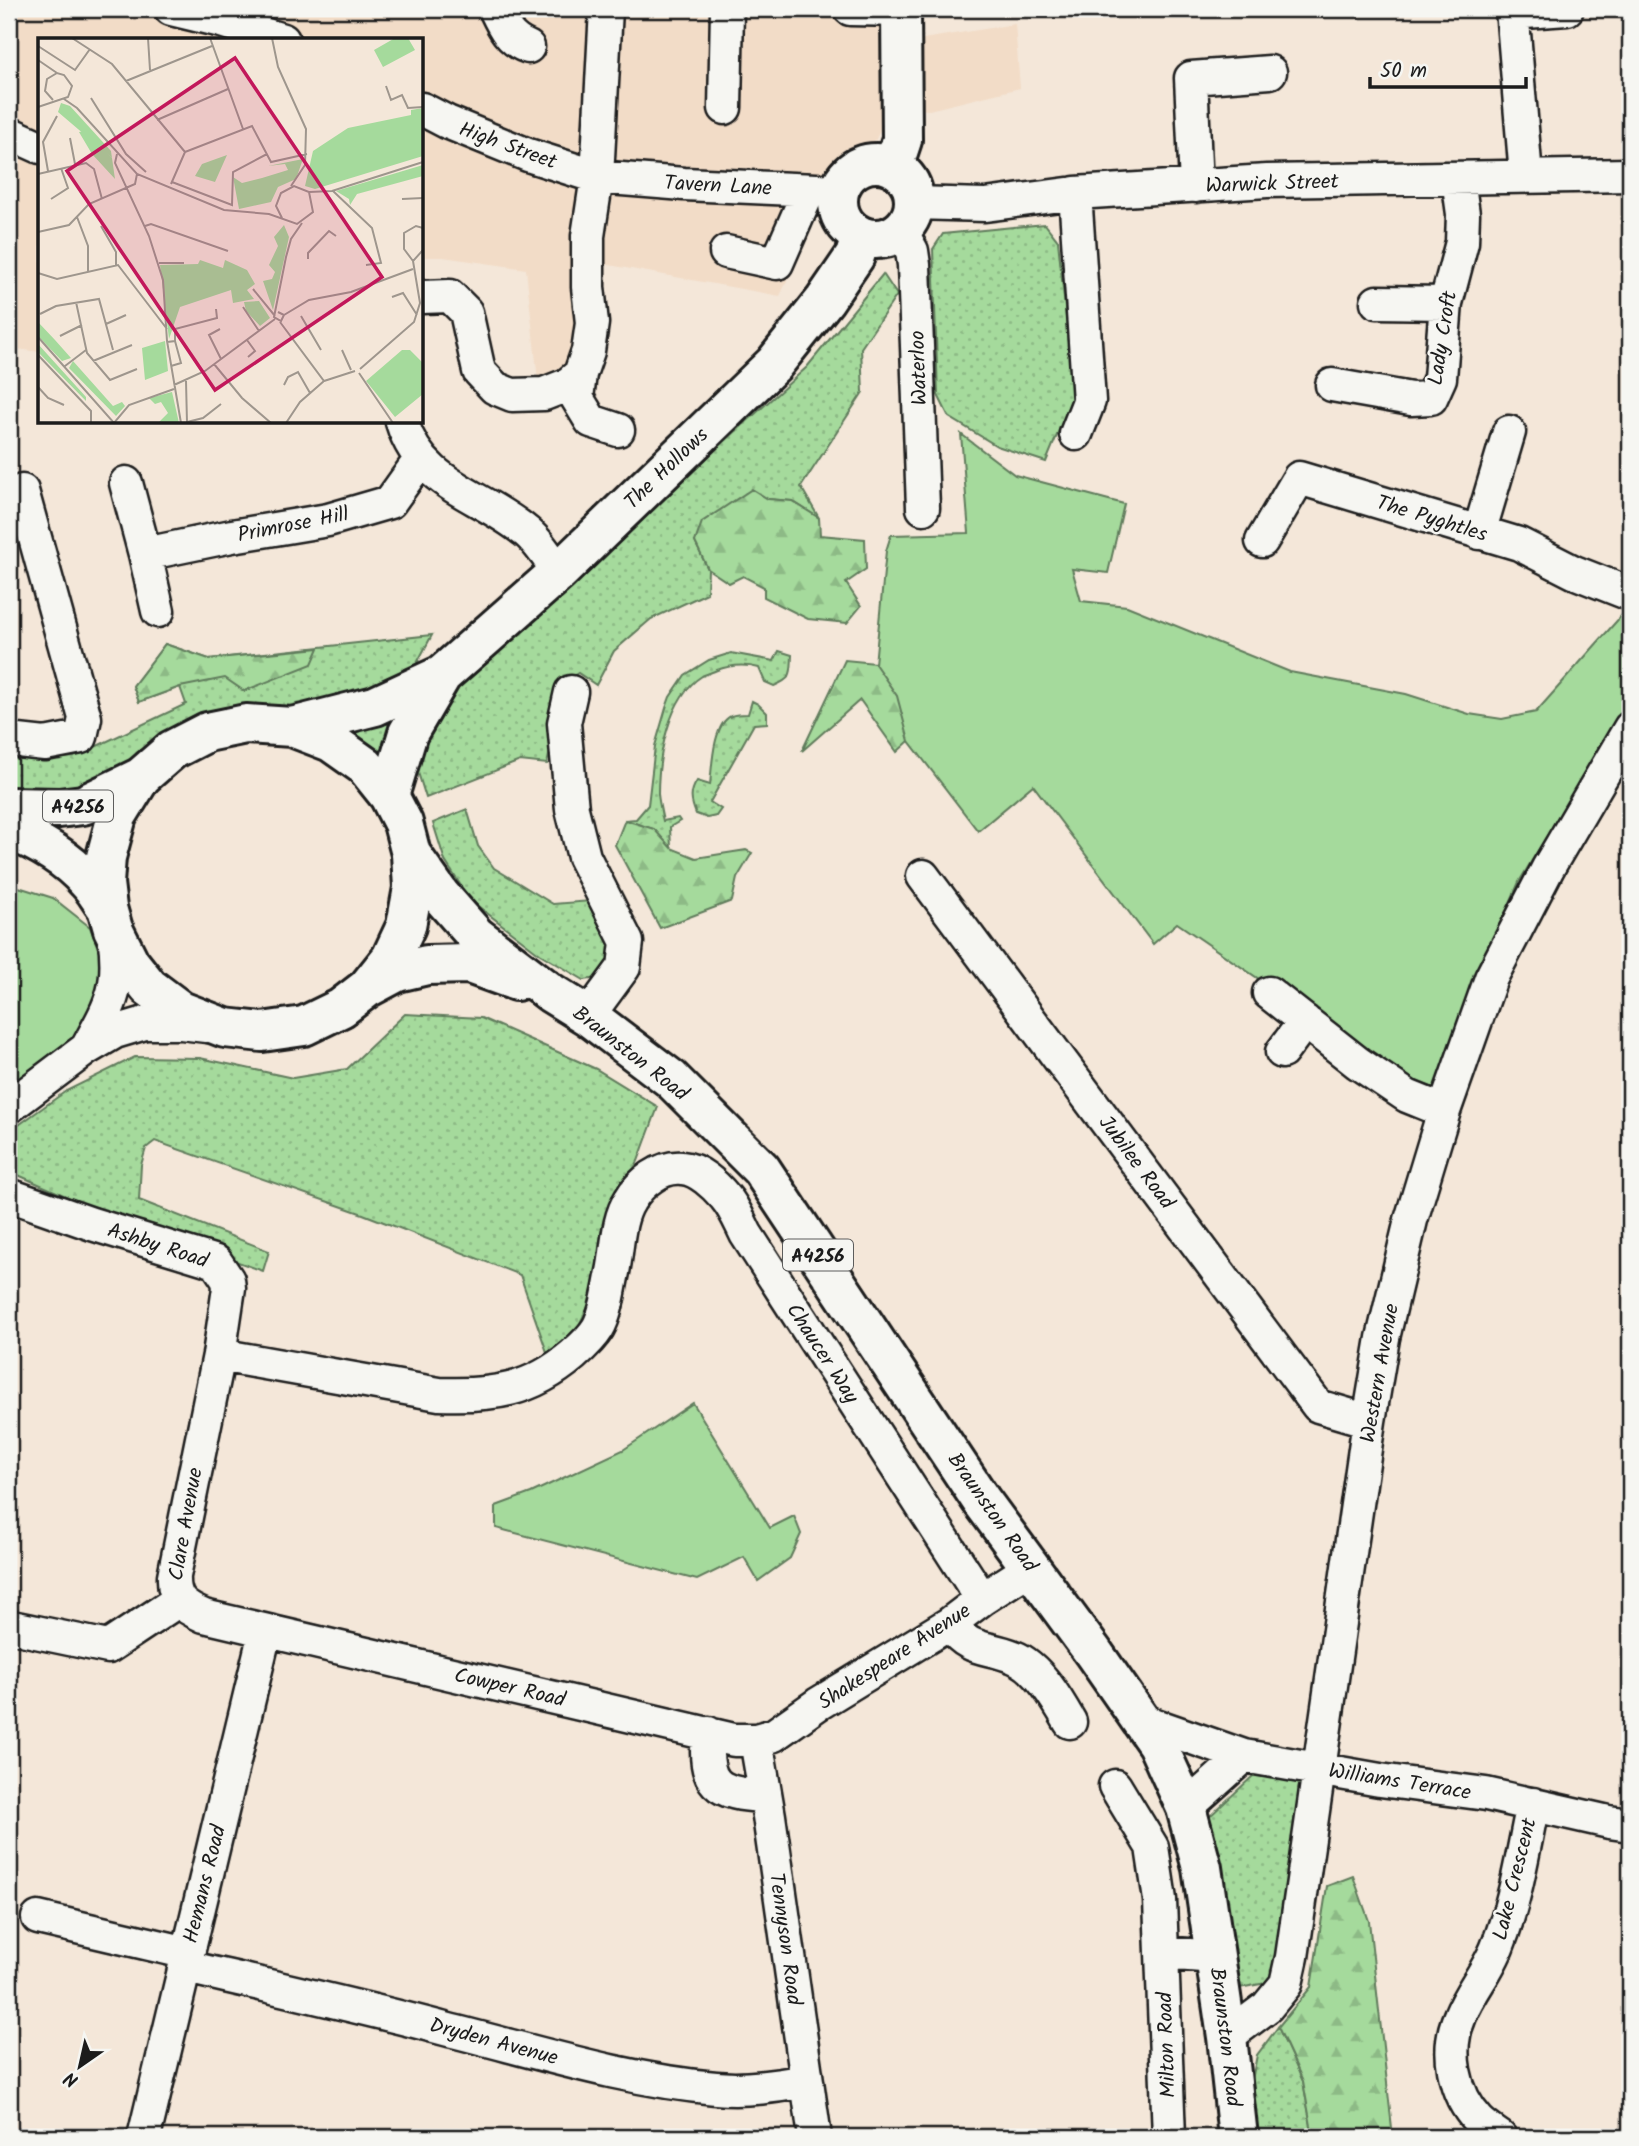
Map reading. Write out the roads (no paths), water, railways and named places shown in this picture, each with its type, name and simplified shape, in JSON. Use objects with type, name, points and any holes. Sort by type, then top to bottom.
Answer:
[{"type":"main road","points":[[893,167],[902,140],[901,9]]},
{"type":"main road","points":[[878,163],[893,167],[908,180],[914,194],[908,217],[882,239],[873,240],[848,228],[840,214],[837,198],[824,191],[858,167],[878,163]]},
{"type":"main road","name":"The Hollows","points":[[442,675],[559,572],[774,364],[825,300],[855,256],[861,236]]},
{"type":"main road","points":[[292,727],[374,706],[442,675]]},
{"type":"main road","points":[[389,796],[408,733],[442,675]]},
{"type":"main road","points":[[246,724],[292,727],[331,742],[365,766],[389,796],[403,823],[411,853],[413,888],[405,926],[391,958],[367,988],[341,1008],[304,1026],[262,1032],[225,1028],[181,1011],[149,986],[130,963],[110,919],[104,883],[106,857],[117,816],[141,777],[172,750],[208,732],[246,724]]},
{"type":"main road","name":"A4256","points":[[110,919],[87,880],[57,855],[23,835],[14,810],[83,805],[141,777]]},
{"type":"main road","name":"Braunston Road","points":[[411,853],[440,895],[476,936],[671,1079],[761,1169],[981,1500],[1157,1744],[1186,1808],[1202,1868],[1227,2036],[1238,2137]]},
{"type":"main road","name":"Braunston Road","points":[[367,988],[397,972],[427,965],[469,964],[551,993]]},
{"type":"street","points":[[171,9],[276,38]]},
{"type":"street","points":[[495,9],[506,32],[518,44],[528,47]]},
{"type":"street","points":[[606,9],[597,177],[588,236],[588,287],[592,323],[588,351],[579,374],[577,398],[591,421],[618,430]]},
{"type":"street","points":[[724,108],[726,9],[754,9]]},
{"type":"street","points":[[850,9],[901,9]]},
{"type":"street","points":[[1526,176],[1513,11],[1567,9]]},
{"type":"street","points":[[1196,186],[1191,78],[1270,72]]},
{"type":"street","name":"High Street","points":[[424,110],[446,122],[528,155],[597,177]]},
{"type":"street","points":[[9,133],[38,146]]},
{"type":"street","name":"Warwick Street","points":[[908,217],[1075,193],[1267,181],[1630,175]]},
{"type":"street","name":"Tavern Lane","points":[[597,177],[824,191]]},
{"type":"street","name":"Lady Croft","points":[[1332,385],[1411,399],[1431,398],[1440,378],[1446,303],[1462,242],[1463,214],[1458,178]]},
{"type":"street","points":[[726,252],[777,263],[824,191]]},
{"type":"street","points":[[1075,193],[1089,401],[1076,434]]},
{"type":"street","name":"Waterloo","points":[[908,217],[914,265],[922,508]]},
{"type":"street","points":[[424,296],[450,296],[466,312],[479,371],[495,388],[512,395],[544,394],[567,386],[579,374]]},
{"type":"street","points":[[1377,302],[1446,303]]},
{"type":"street","points":[[403,424],[406,436],[431,471],[445,482],[502,513],[528,532],[559,572]]},
{"type":"street","points":[[1479,533],[1509,432]]},
{"type":"street","name":"Primrose Hill","points":[[145,554],[328,520],[390,502],[421,460]]},
{"type":"street","name":"The Pyghtles","points":[[1262,541],[1299,478],[1519,544],[1574,572],[1630,594]]},
{"type":"street","points":[[126,484],[158,611]]},
{"type":"street","points":[[9,740],[45,744],[80,737],[85,718],[22,491]]},
{"type":"street","points":[[571,692],[564,723],[572,809],[584,858],[627,942],[624,967],[588,1016]]},
{"type":"street","name":"Western Avenue","points":[[1227,2036],[1267,2007],[1286,1984],[1383,1338],[1411,1220],[1444,1111],[1491,978],[1548,868],[1630,728]]},
{"type":"street","name":"Jubilee Road","points":[[923,876],[1318,1406],[1369,1422]]},
{"type":"street","points":[[86,1049],[106,1013],[116,987],[118,961],[110,919]]},
{"type":"street","points":[[1269,993],[1358,1063],[1407,1096],[1444,1111]]},
{"type":"street","points":[[1282,1052],[1305,1021]]},
{"type":"street","points":[[9,1107],[86,1049],[116,1032],[145,1023],[181,1023],[225,1028]]},
{"type":"street","name":"Chaucer Way","points":[[219,1355],[439,1394],[472,1396],[530,1384],[554,1371],[581,1348],[598,1328],[605,1308],[619,1232],[628,1202],[644,1181],[682,1168],[702,1175],[726,1198],[746,1234],[982,1599]]},
{"type":"street","name":"Ashby Road","points":[[9,1195],[216,1262],[228,1280],[229,1289],[219,1355]]},
{"type":"street","name":"Clare Avenue","points":[[219,1355],[173,1591],[190,1610],[265,1632]]},
{"type":"street","name":"Shakespeare Avenue","points":[[756,1740],[775,1735],[827,1699],[949,1624],[1031,1567]]},
{"type":"street","points":[[12,1627],[108,1647],[179,1600]]},
{"type":"street","points":[[949,1624],[965,1642],[1014,1656],[1026,1663],[1054,1694],[1070,1721]]},
{"type":"street","name":"Cowper Road","points":[[265,1632],[734,1740],[756,1740]]},
{"type":"street","name":"Hemans Road","points":[[144,2137],[265,1632]]},
{"type":"street","name":"Williams Terrace","points":[[1141,1720],[1244,1756],[1380,1780],[1486,1794],[1630,1825]]},
{"type":"street","points":[[708,1733],[705,1757],[709,1776],[724,1790],[745,1796],[765,1796]]},
{"type":"street","name":"Tennyson Road","points":[[756,1740],[815,2137]]},
{"type":"street","points":[[1186,1808],[1244,1756]]},
{"type":"street","name":"Milton Road","points":[[1115,1786],[1152,1847],[1160,1900],[1169,2137]]},
{"type":"street","name":"Lake Crescent","points":[[1500,2137],[1479,2120],[1465,2102],[1457,2082],[1452,2057],[1453,2037],[1460,2015],[1498,1947],[1508,1917],[1533,1804]]},
{"type":"street","name":"Dryden Avenue","points":[[38,1918],[355,2005],[637,2076],[717,2088],[764,2087],[806,2081]]},
{"type":"street","points":[[1162,1953],[1216,1957]]}]
